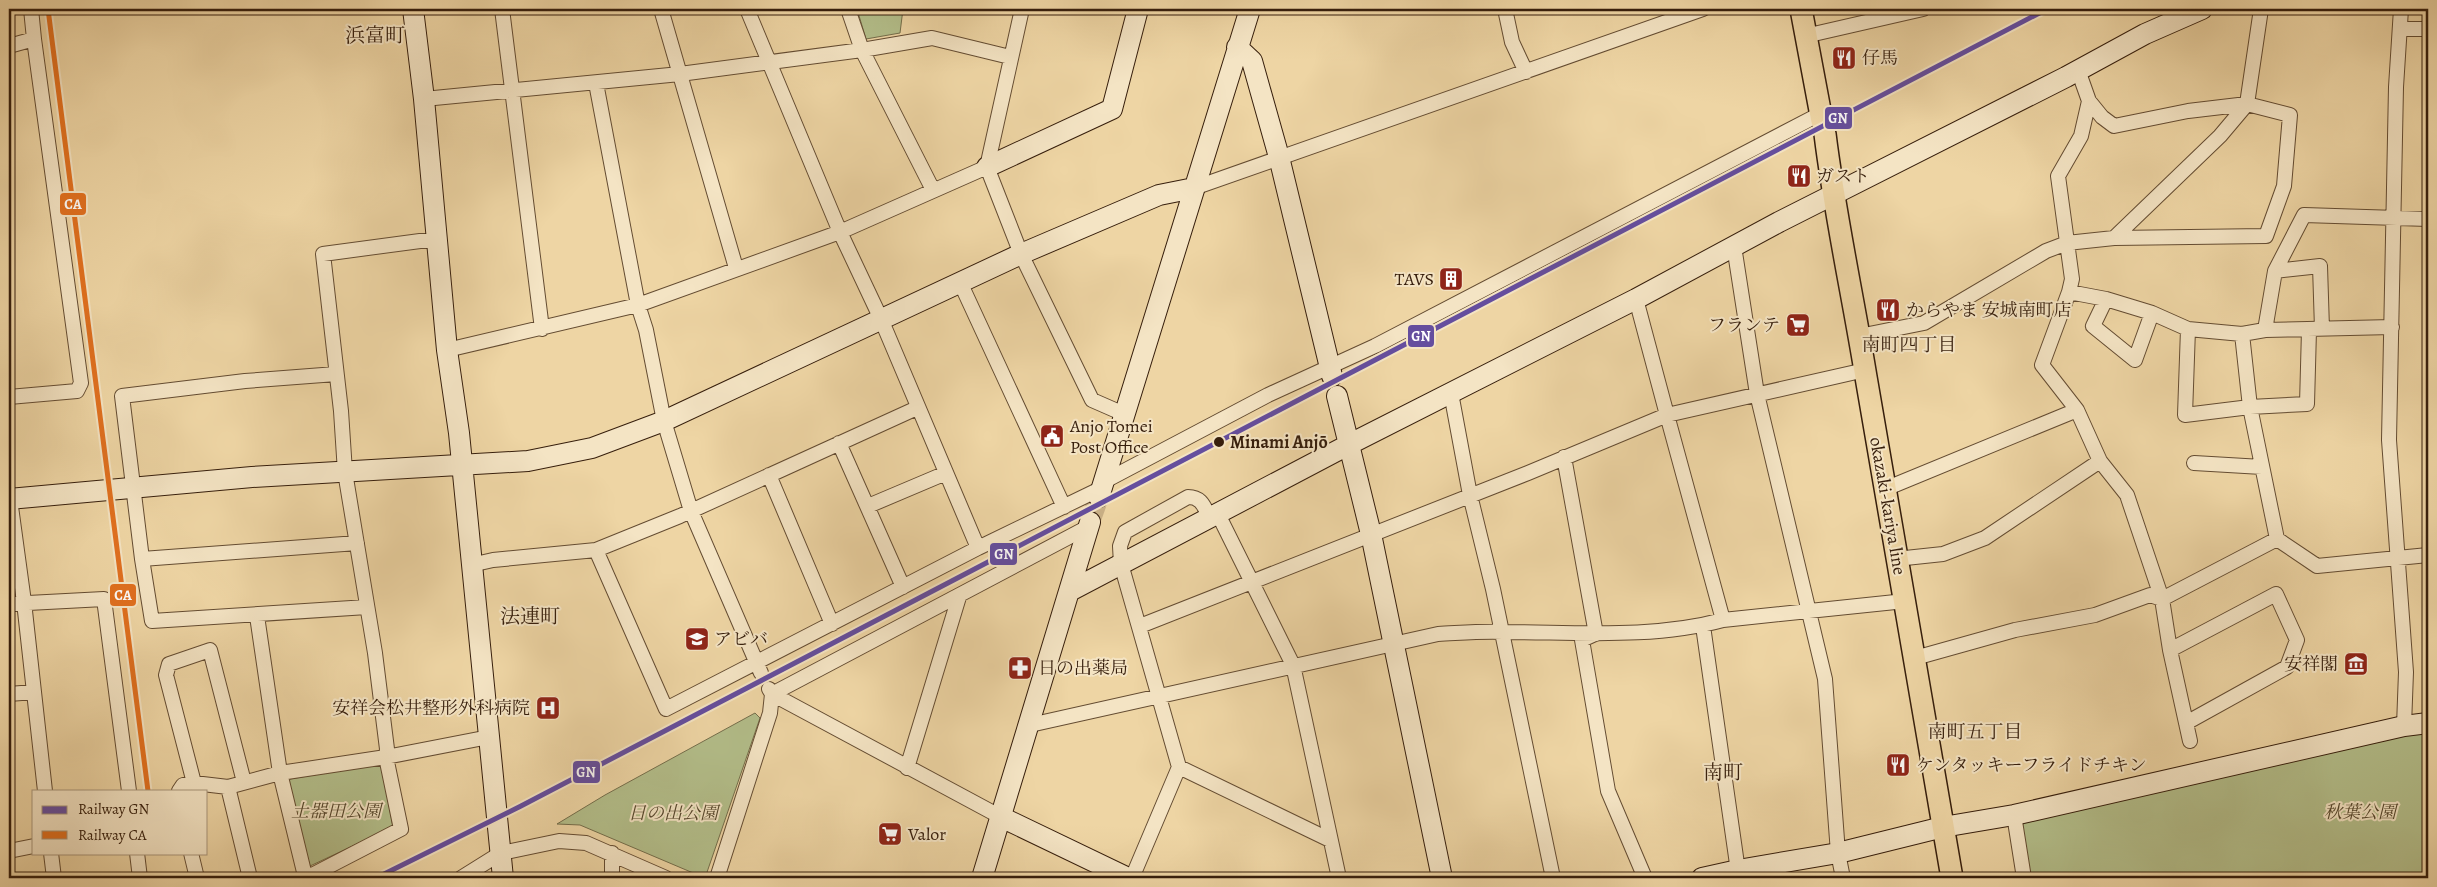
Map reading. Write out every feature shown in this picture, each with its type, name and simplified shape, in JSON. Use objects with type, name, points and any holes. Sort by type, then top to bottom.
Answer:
[{"type":"main road","name":"okazaki-kariya line","points":[[1801,9],[1952,878]]},
{"type":"street","points":[[9,397],[77,391],[81,383],[30,9]]},
{"type":"street","points":[[413,9],[424,100],[447,350],[461,466],[503,878]]},
{"type":"street","points":[[502,9],[542,329]]},
{"type":"street","points":[[661,9],[736,268]]},
{"type":"street","points":[[747,9],[840,232],[978,548]]},
{"type":"street","points":[[848,9],[862,50],[933,190]]},
{"type":"street","points":[[1022,9],[986,167],[1021,254],[1092,400],[1124,414]]},
{"type":"street","points":[[447,350],[638,305],[840,232],[1112,109],[1138,9]]},
{"type":"street","points":[[1102,488],[1250,9]]},
{"type":"street","points":[[1505,9],[1512,42],[1526,72]]},
{"type":"street","points":[[44,790],[24,602],[9,496],[135,489],[252,477],[461,466],[558,457],[592,448],[664,421],[1021,254],[1159,195],[1194,188],[1703,9]]},
{"type":"street","points":[[1805,36],[1898,12],[1923,9]]},
{"type":"street","points":[[1070,590],[1348,445],[1636,299],[1734,246],[2145,34],[2202,9]]},
{"type":"street","points":[[2114,238],[2214,142],[2247,104],[2261,9]]},
{"type":"street","points":[[2401,9],[2402,28],[2396,87],[2389,440],[2394,478],[2397,560],[2406,672],[2404,726]]},
{"type":"street","points":[[2402,28],[2428,29]]},
{"type":"street","points":[[424,100],[680,74],[862,50],[932,38],[1010,57]]},
{"type":"street","points":[[9,46],[34,39]]},
{"type":"street","points":[[1237,47],[1252,61],[1279,157],[1331,371]]},
{"type":"street","points":[[1859,336],[1924,323],[2046,251],[2067,243],[2114,238],[2266,236],[2284,186],[2290,115],[2247,104],[2188,111],[2114,126],[2102,117],[2089,101],[2078,70]]},
{"type":"street","points":[[596,83],[638,305],[646,330],[664,421],[691,510],[758,668]]},
{"type":"street","points":[[2089,101],[2081,136],[2058,176],[2072,279],[2042,365],[2077,410],[2100,461],[2127,495],[2162,599],[2170,650],[2190,741]]},
{"type":"street","points":[[596,550],[666,709],[758,668],[832,624],[978,548],[1102,488],[1268,395],[1331,371],[1375,346],[1822,123]]},
{"type":"street","points":[[2265,330],[2275,271],[2304,215],[2428,219]]},
{"type":"street","points":[[257,616],[280,773],[305,876],[314,874],[401,829],[386,757],[386,741],[367,607],[345,472],[323,254],[437,240]]},
{"type":"street","points":[[1734,246],[1757,394],[1825,679],[1838,853],[1843,878]]},
{"type":"street","points":[[2188,329],[2185,415],[2250,407],[2307,404],[2320,266],[2275,271]]},
{"type":"street","points":[[960,282],[1064,507]]},
{"type":"street","points":[[2069,292],[2106,299],[2152,313],[2188,329],[2242,334],[2265,330],[2392,327]]},
{"type":"street","points":[[1636,299],[1723,620]]},
{"type":"street","points":[[2106,299],[2093,326],[2135,360],[2152,313]]},
{"type":"street","points":[[2242,334],[2250,407],[2277,538],[2317,566],[2428,556]]},
{"type":"street","points":[[1140,626],[1252,583],[1667,415],[1865,370]]},
{"type":"street","points":[[336,374],[245,380],[122,396],[135,489],[142,559],[152,621],[257,616],[367,607]]},
{"type":"street","points":[[1452,393],[1470,495],[1553,878]]},
{"type":"street","points":[[1337,396],[1371,534],[1442,878]]},
{"type":"street","points":[[471,564],[596,550],[691,510],[917,408]]},
{"type":"street","points":[[1885,489],[2077,410]]},
{"type":"street","points":[[839,443],[903,587]]},
{"type":"street","points":[[1564,457],[1596,634]]},
{"type":"street","points":[[1896,559],[1943,554],[1985,538],[2100,461]]},
{"type":"street","points":[[2194,463],[2262,466]]},
{"type":"street","points":[[868,506],[946,473]]},
{"type":"street","points":[[769,475],[832,624]]},
{"type":"street","points":[[771,691],[907,768],[1001,817],[1130,878],[1179,767],[1121,564],[1120,546],[1125,532],[1188,497],[1196,497],[1214,516],[1252,583],[1293,665],[1339,878]]},
{"type":"street","points":[[982,878],[1030,725],[1089,524]]},
{"type":"street","points":[[771,691],[959,597],[1089,524]]},
{"type":"street","points":[[1915,658],[2015,630],[2095,615],[2150,595],[2162,599],[2277,538]]},
{"type":"street","points":[[142,559],[357,544]]},
{"type":"street","points":[[2170,650],[2276,594],[2297,640],[2287,667],[2186,723]]},
{"type":"street","points":[[907,768],[959,597]]},
{"type":"street","points":[[9,604],[104,599],[129,790]]},
{"type":"street","points":[[1030,725],[1126,702],[1160,697],[1293,665],[1438,634],[1501,632],[1596,634],[1703,626],[1723,620],[1905,601]]},
{"type":"street","points":[[1703,626],[1738,874]]},
{"type":"street","points":[[1596,634],[1582,640],[1608,791],[1645,878]]},
{"type":"street","points":[[194,783],[166,676],[169,664],[210,650],[244,782]]},
{"type":"street","points":[[717,878],[770,713],[771,691]]},
{"type":"street","points":[[9,694],[34,692]]},
{"type":"street","points":[[1702,878],[1738,874],[1838,853],[1943,827],[2014,815],[2404,726],[2428,723]]},
{"type":"street","points":[[180,790],[183,785],[194,783],[228,787],[280,773],[386,757],[489,737]]},
{"type":"street","points":[[1179,767],[1330,840]]},
{"type":"street","points":[[228,787],[250,878]]},
{"type":"street","points":[[2014,815],[2024,878]]},
{"type":"street","points":[[461,878],[501,853],[559,841],[586,843],[666,878]]},
{"type":"street","points":[[9,851],[32,846]]},
{"type":"street","points":[[612,853],[612,878]]},
{"type":"street","points":[[52,854],[54,878]]},
{"type":"street","points":[[137,854],[140,878]]},
{"type":"street","points":[[191,854],[197,878]]},
{"type":"green space","points":[[857,9],[903,9],[900,33],[866,39]]},
{"type":"green space","name":"日の出公園","points":[[755,713],[760,718],[705,878],[580,825],[557,824],[605,795]]},
{"type":"green space","name":"秋葉公園","points":[[2428,727],[2428,878],[2030,878],[2020,820]]},
{"type":"green space","name":"土器田公園","points":[[378,764],[382,767],[393,827],[310,866],[288,785],[290,779]]},
{"type":"tunnel","points":[[1090,522],[1099,497]]},
{"type":"rail line","name":"CA","points":[[48,9],[148,790]]},
{"type":"rail line","name":"GN","points":[[376,878],[521,806],[2047,9]]},
{"type":"place","name":"仔馬","points":[[1844,58]]},
{"type":"place","name":"ガスト","points":[[1799,176]]},
{"type":"place","name":"TAVS","points":[[1451,279]]},
{"type":"place","name":"からやま 安城南町店","points":[[1888,310]]},
{"type":"place","name":"フランテ","points":[[1798,325]]},
{"type":"place","name":"Anjo Tomei Post Office","points":[[1052,436]]},
{"type":"place","name":"Minami Anjō","points":[[1219,442]]},
{"type":"place","name":"アビバ","points":[[697,639]]},
{"type":"place","name":"安祥閣","points":[[2356,664]]},
{"type":"place","name":"日の出薬局","points":[[1020,668]]},
{"type":"place","name":"安祥会松井整形外科病院","points":[[548,708]]},
{"type":"place","name":"ケンタッキーフライドチキン","points":[[1898,765]]},
{"type":"place","name":"Valor","points":[[890,834]]},
{"type":"district","name":"浜富町","points":[[375,35]]},
{"type":"district","name":"南町四丁目","points":[[1909,344]]},
{"type":"district","name":"法連町","points":[[530,616]]},
{"type":"district","name":"南町五丁目","points":[[1975,731]]},
{"type":"district","name":"南町","points":[[1723,772]]}]
